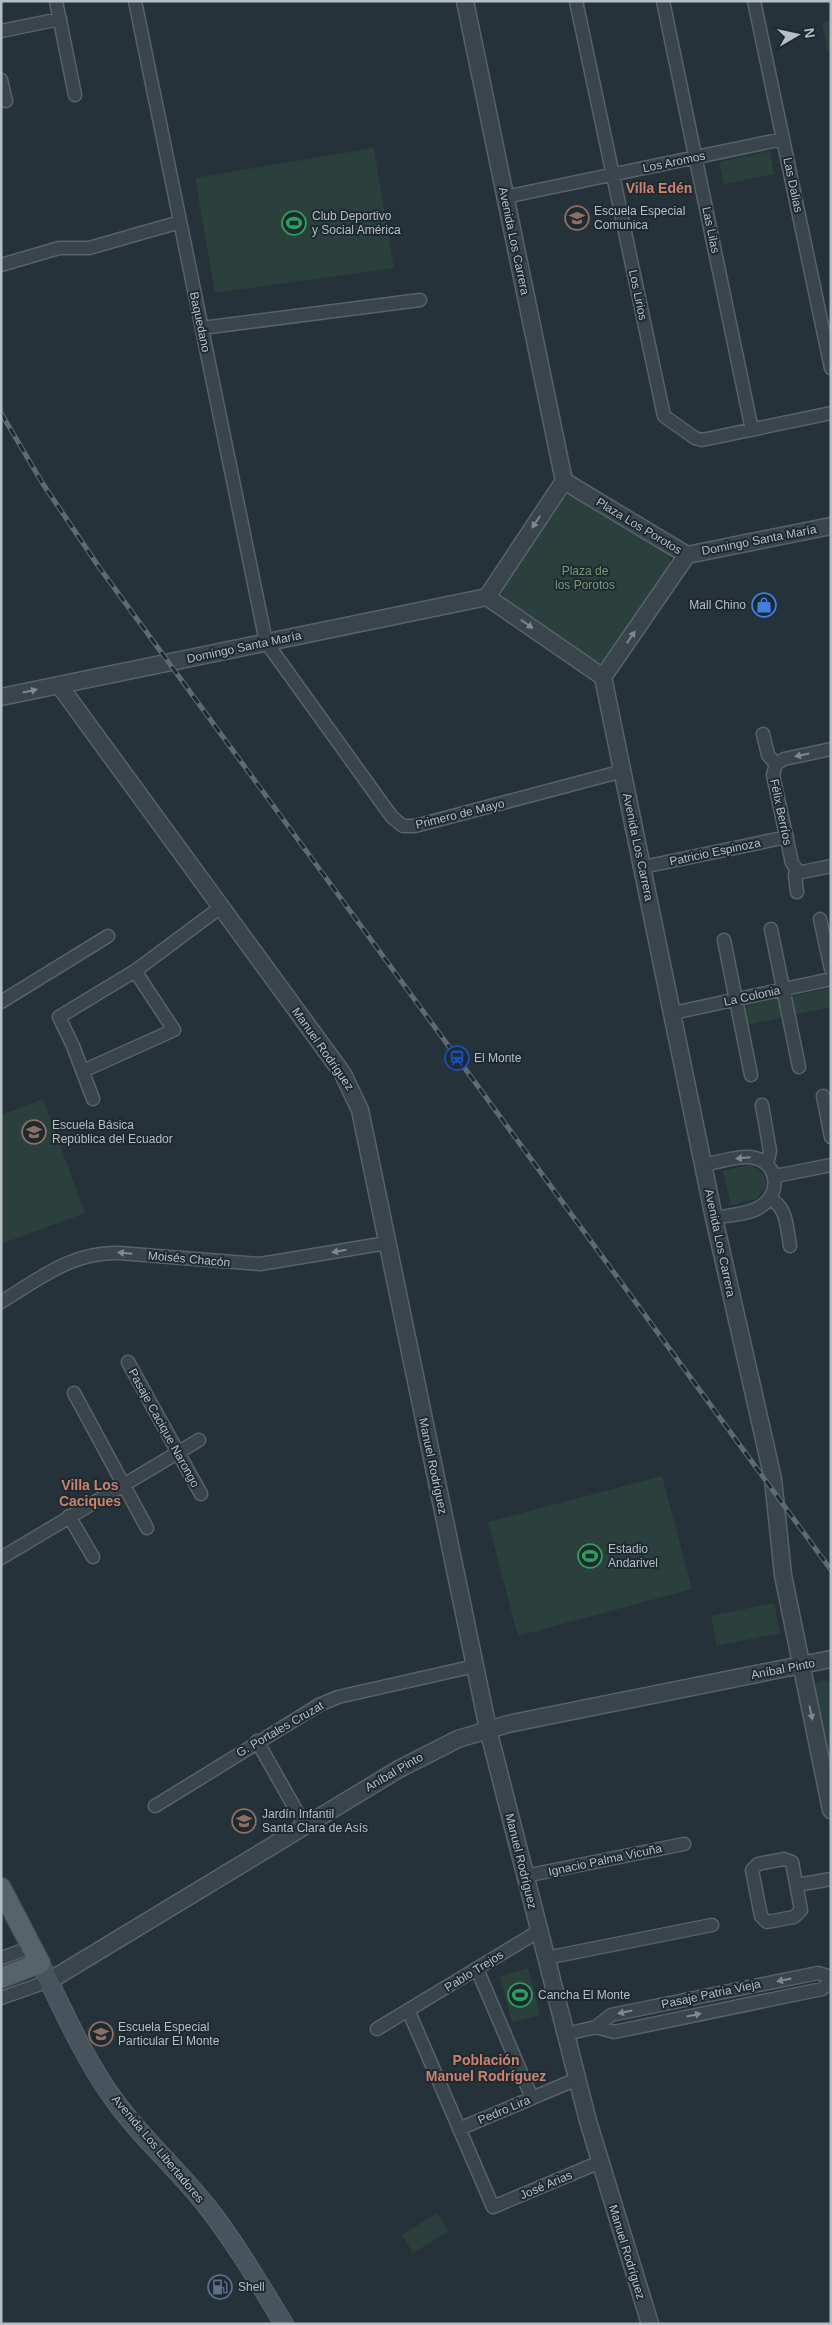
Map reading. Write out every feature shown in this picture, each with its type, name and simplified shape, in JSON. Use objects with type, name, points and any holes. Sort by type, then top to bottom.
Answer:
[{"type":"main road","name":"Avenida Los Libertadores","points":[[1,1888],[37,1965],[109,2092],[129,2120],[218,2221],[284,2324]]},
{"type":"main road","name":"Aníbal Pinto","points":[[1,1978],[37,1965]]},
{"type":"street","points":[[56,1],[75,95]]},
{"type":"street","name":"Baquedano","points":[[135,1],[266,642]]},
{"type":"street","name":"Avenida Los Carrera","points":[[465,1],[564,481]]},
{"type":"street","name":"Los Lirios","points":[[576,1],[664,416],[700,440],[831,413]]},
{"type":"street","name":"Las Lilas","points":[[663,1],[752,430]]},
{"type":"street","name":"Las Dalias","points":[[754,1],[831,368]]},
{"type":"street","points":[[1,31],[60,19]]},
{"type":"street","points":[[1,80],[6,101]]},
{"type":"street","name":"Los Aromos","points":[[505,197],[783,139]]},
{"type":"street","points":[[1,265],[59,248],[89,248],[180,222]]},
{"type":"street","points":[[202,328],[420,300]]},
{"type":"street","points":[[564,481],[487,596],[603,677]]},
{"type":"street","name":"Plaza Los Porotos","points":[[564,481],[687,555],[603,677]]},
{"type":"street","name":"Domingo Santa María","points":[[687,555],[831,526]]},
{"type":"street","name":"Domingo Santa María","points":[[1,697],[487,596]]},
{"type":"street","name":"Primero de Mayo","points":[[266,642],[392,818],[403,826],[415,826],[623,771]]},
{"type":"street","name":"Avenida Los Carrera","points":[[603,677],[714,1218],[772,1479],[783,1575],[831,1810]]},
{"type":"street","name":"Manuel Rodríguez","points":[[59,685],[353,1090],[360,1110],[488,1729],[577,2079],[600,2162],[650,2324]]},
{"type":"street","name":"Félix Berríos","points":[[763,734],[768,755],[776,764],[773,775],[793,866],[797,870],[795,878],[797,892]]},
{"type":"street","points":[[776,764],[784,759],[830,750]]},
{"type":"street","name":"Patricio Espinoza","points":[[643,867],[787,837]]},
{"type":"street","points":[[797,870],[802,872],[831,866]]},
{"type":"street","points":[[93,1099],[73,1046],[58,1017],[135,971],[220,906]]},
{"type":"street","points":[[820,919],[831,970]]},
{"type":"street","points":[[771,929],[799,1067]]},
{"type":"street","points":[[1,1002],[108,936]]},
{"type":"street","points":[[724,940],[751,1075]]},
{"type":"street","points":[[83,1071],[174,1030],[135,971]]},
{"type":"street","name":"La Colonia","points":[[673,1013],[831,980]]},
{"type":"street","points":[[823,1096],[831,1137]]},
{"type":"street","points":[[762,1105],[770,1151],[767,1164]]},
{"type":"street","points":[[704,1165],[747,1157],[767,1164],[774,1176],[774,1188],[770,1199],[756,1210],[714,1218]]},
{"type":"street","points":[[774,1176],[831,1165]]},
{"type":"street","points":[[770,1199],[775,1201],[782,1210],[790,1246]]},
{"type":"street","name":"Moisés Chacón","points":[[1,1302],[64,1263],[98,1253],[260,1264],[387,1243]]},
{"type":"street","name":"Pasaje Cacique Narongo","points":[[128,1362],[201,1494]]},
{"type":"street","points":[[74,1393],[147,1528]]},
{"type":"street","points":[[1,1558],[199,1440]]},
{"type":"street","points":[[69,1516],[93,1557]]},
{"type":"street","name":"Aníbal Pinto","points":[[1,1998],[37,1965],[305,1826],[414,1760],[443,1746],[488,1729],[831,1659]]},
{"type":"street","name":"G. Portales Cruzat","points":[[155,1806],[257,1741],[319,1705],[338,1697],[475,1666]]},
{"type":"street","points":[[257,1741],[305,1826]]},
{"type":"street","name":"Ignacio Palma Vicuña","points":[[525,1876],[684,1844]]},
{"type":"street","points":[[788,1859],[792,1862],[797,1885],[801,1907],[800,1913],[794,1917],[770,1922],[764,1921],[761,1916],[752,1873],[756,1866],[788,1859]]},
{"type":"street","points":[[797,1885],[831,1879]]},
{"type":"street","points":[[546,1958],[712,1925]]},
{"type":"street","name":"Pablo Trejos","points":[[377,2029],[409,2012],[539,1931]]},
{"type":"street","name":"Aníbal Pinto","points":[[1,1959],[37,1965]]},
{"type":"street","name":"Aníbal Pinto","points":[[1,1959],[37,1965]]},
{"type":"street","points":[[478,1969],[532,2098]]},
{"type":"street","name":"Pasaje Patria Vieja","points":[[596,2028],[611,2015],[818,1973],[831,1977]]},
{"type":"street","name":"Pasaje Patria Vieja","points":[[566,2034],[596,2028],[614,2032],[822,1989],[831,1982]]},
{"type":"street","points":[[409,2012],[459,2129]]},
{"type":"street","name":"Pedro Lira","points":[[459,2129],[577,2079]]},
{"type":"street","name":"José Arias","points":[[459,2129],[493,2208],[600,2162]]},
{"type":"green space","points":[[831,21],[831,51],[828,51],[822,23]]},
{"type":"green space","name":"Club Deportivo y Social América","points":[[374,148],[394,268],[215,293],[195,178]]},
{"type":"green space","points":[[770,151],[774,174],[724,184],[719,162]]},
{"type":"green space","name":"Plaza de los Porotos","points":[[568,495],[572,495],[667,552],[670,558],[671,565],[606,660],[598,662],[505,600],[501,589],[560,502]]},
{"type":"green space","points":[[831,988],[831,1007],[747,1025],[744,1010],[748,1005]]},
{"type":"green space","points":[[43,1099],[85,1213],[1,1244],[1,1115]]},
{"type":"green space","points":[[750,1165],[762,1173],[767,1186],[756,1199],[731,1205],[723,1171]]},
{"type":"green space","name":"Estadio Andarivel","points":[[662,1476],[692,1589],[518,1636],[488,1522]]},
{"type":"green space","points":[[774,1603],[780,1633],[717,1646],[711,1616]]},
{"type":"green space","points":[[823,1680],[831,1682],[831,1795],[809,1686]]},
{"type":"green space","name":"Cancha El Monte","points":[[528,1968],[540,2015],[512,2022],[500,1976]]},
{"type":"green space","points":[[437,2213],[449,2231],[413,2253],[402,2235]]},
{"type":"railway","points":[[1,413],[43,484],[99,567],[831,1570]]},
{"type":"place","name":"Escuela Especial Comunica","points":[[577,218]]},
{"type":"place","name":"Club Deportivo y Social América","points":[[294,223]]},
{"type":"place","name":"Mall Chino","points":[[764,605]]},
{"type":"place","name":"El Monte","points":[[457,1058]]},
{"type":"place","name":"Escuela Básica República del Ecuador","points":[[34,1132]]},
{"type":"place","name":"Estadio Andarivel","points":[[590,1556]]},
{"type":"place","name":"Jardín Infantil Santa Clara de Asís","points":[[244,1821]]},
{"type":"place","name":"Cancha El Monte","points":[[520,1995]]},
{"type":"place","name":"Escuela Especial Particular El Monte","points":[[101,2034]]},
{"type":"place","name":"Shell","points":[[220,2287]]},
{"type":"district","name":"Villa Edén","points":[[659,188]]},
{"type":"district","name":"Villa Los Caciques","points":[[90,1494]]},
{"type":"district","name":"Población Manuel Rodríguez","points":[[486,2068]]}]
